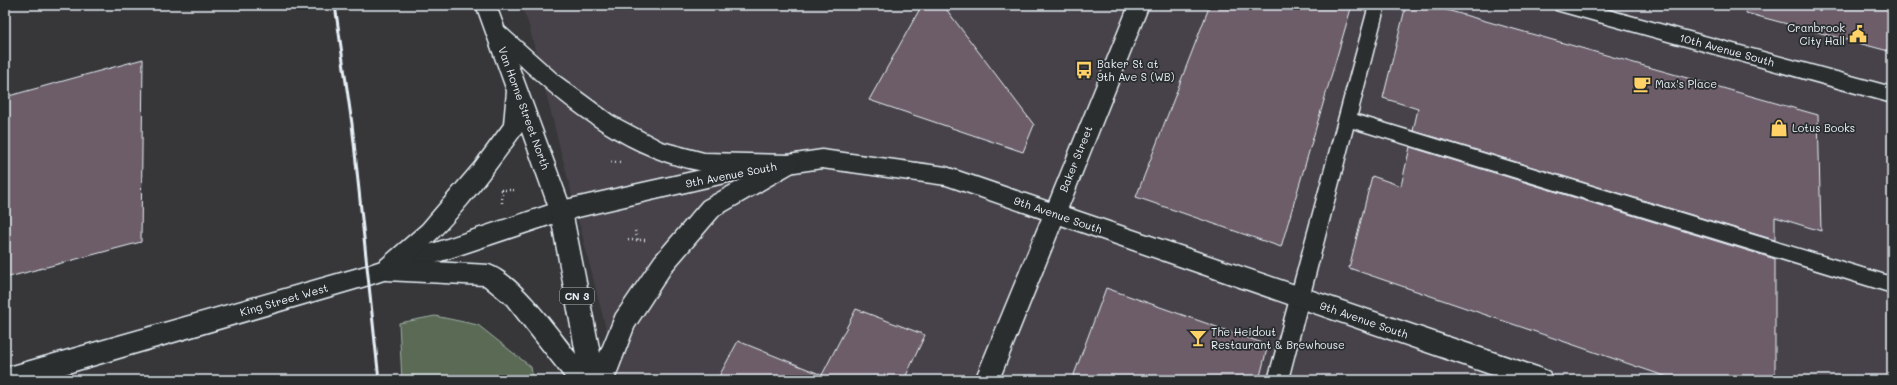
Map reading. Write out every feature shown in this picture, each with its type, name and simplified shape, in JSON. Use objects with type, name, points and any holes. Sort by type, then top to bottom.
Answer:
[{"type":"main road","name":"Van Horne Street North","points":[[486,5],[561,211]]},
{"type":"main road","name":"Baker Street","points":[[987,380],[1139,5]]},
{"type":"main road","name":"10th Avenue South","points":[[1563,5],[1892,95]]},
{"type":"main road","points":[[496,30],[553,83],[606,122],[656,150],[704,162],[788,164]]},
{"type":"main road","points":[[386,270],[430,232],[492,157],[514,126],[517,87]]},
{"type":"main road","name":"9th Avenue South","points":[[561,211],[734,172],[822,159],[946,176],[1540,380]]},
{"type":"main road","points":[[602,380],[624,322],[663,264],[711,208],[788,164]]},
{"type":"main road","name":"King Street West","points":[[5,380],[386,270],[561,211]]},
{"type":"main road","name":"CN 3","points":[[561,211],[593,380]]},
{"type":"main road","points":[[386,270],[489,275],[515,297],[582,380]]},
{"type":"lane","points":[[1278,380],[1377,5]]},
{"type":"lane","points":[[1347,119],[1892,285]]},
{"type":"path","points":[[611,162],[625,162]]},
{"type":"path","points":[[502,190],[502,205]]},
{"type":"path","points":[[635,231],[638,240]]},
{"type":"path","points":[[628,240],[648,240]]},
{"type":"shaded area","points":[[521,5],[1892,5],[1892,380],[619,380],[528,22]]},
{"type":"green space","points":[[435,316],[478,325],[531,367],[533,380],[402,380],[399,323]]},
{"type":"building","points":[[922,5],[943,5],[1034,125],[1023,152],[869,100]]},
{"type":"building","points":[[1210,5],[1352,5],[1281,247],[1136,197]]},
{"type":"building","points":[[1406,5],[1429,5],[1818,115],[1821,231],[1775,217],[1775,240],[1413,131],[1418,109],[1383,98]]},
{"type":"building","name":"Cranbrook City Hall","points":[[1747,5],[1881,5],[1892,8],[1892,52],[1746,13]]},
{"type":"building","points":[[143,59],[141,242],[5,278],[5,97]]},
{"type":"building","points":[[1410,147],[1775,259],[1775,380],[1676,380],[1349,268],[1372,176],[1401,186]]},
{"type":"building","points":[[1106,288],[1268,345],[1259,380],[1072,380]]},
{"type":"building","points":[[856,309],[925,335],[904,380],[717,380],[738,341],[822,375]]},
{"type":"railway","points":[[335,5],[352,124],[379,380]]},
{"type":"place","name":"Cranbrook City Hall","points":[[1858,34]]},
{"type":"place","name":"Baker St at 9th Ave S (WB)","points":[[1084,70]]},
{"type":"place","name":"Max's Place","points":[[1642,84]]},
{"type":"place","name":"Lotus Books","points":[[1779,128]]},
{"type":"place","name":"The Heidout Restaurant & Brewhouse","points":[[1198,338]]}]
